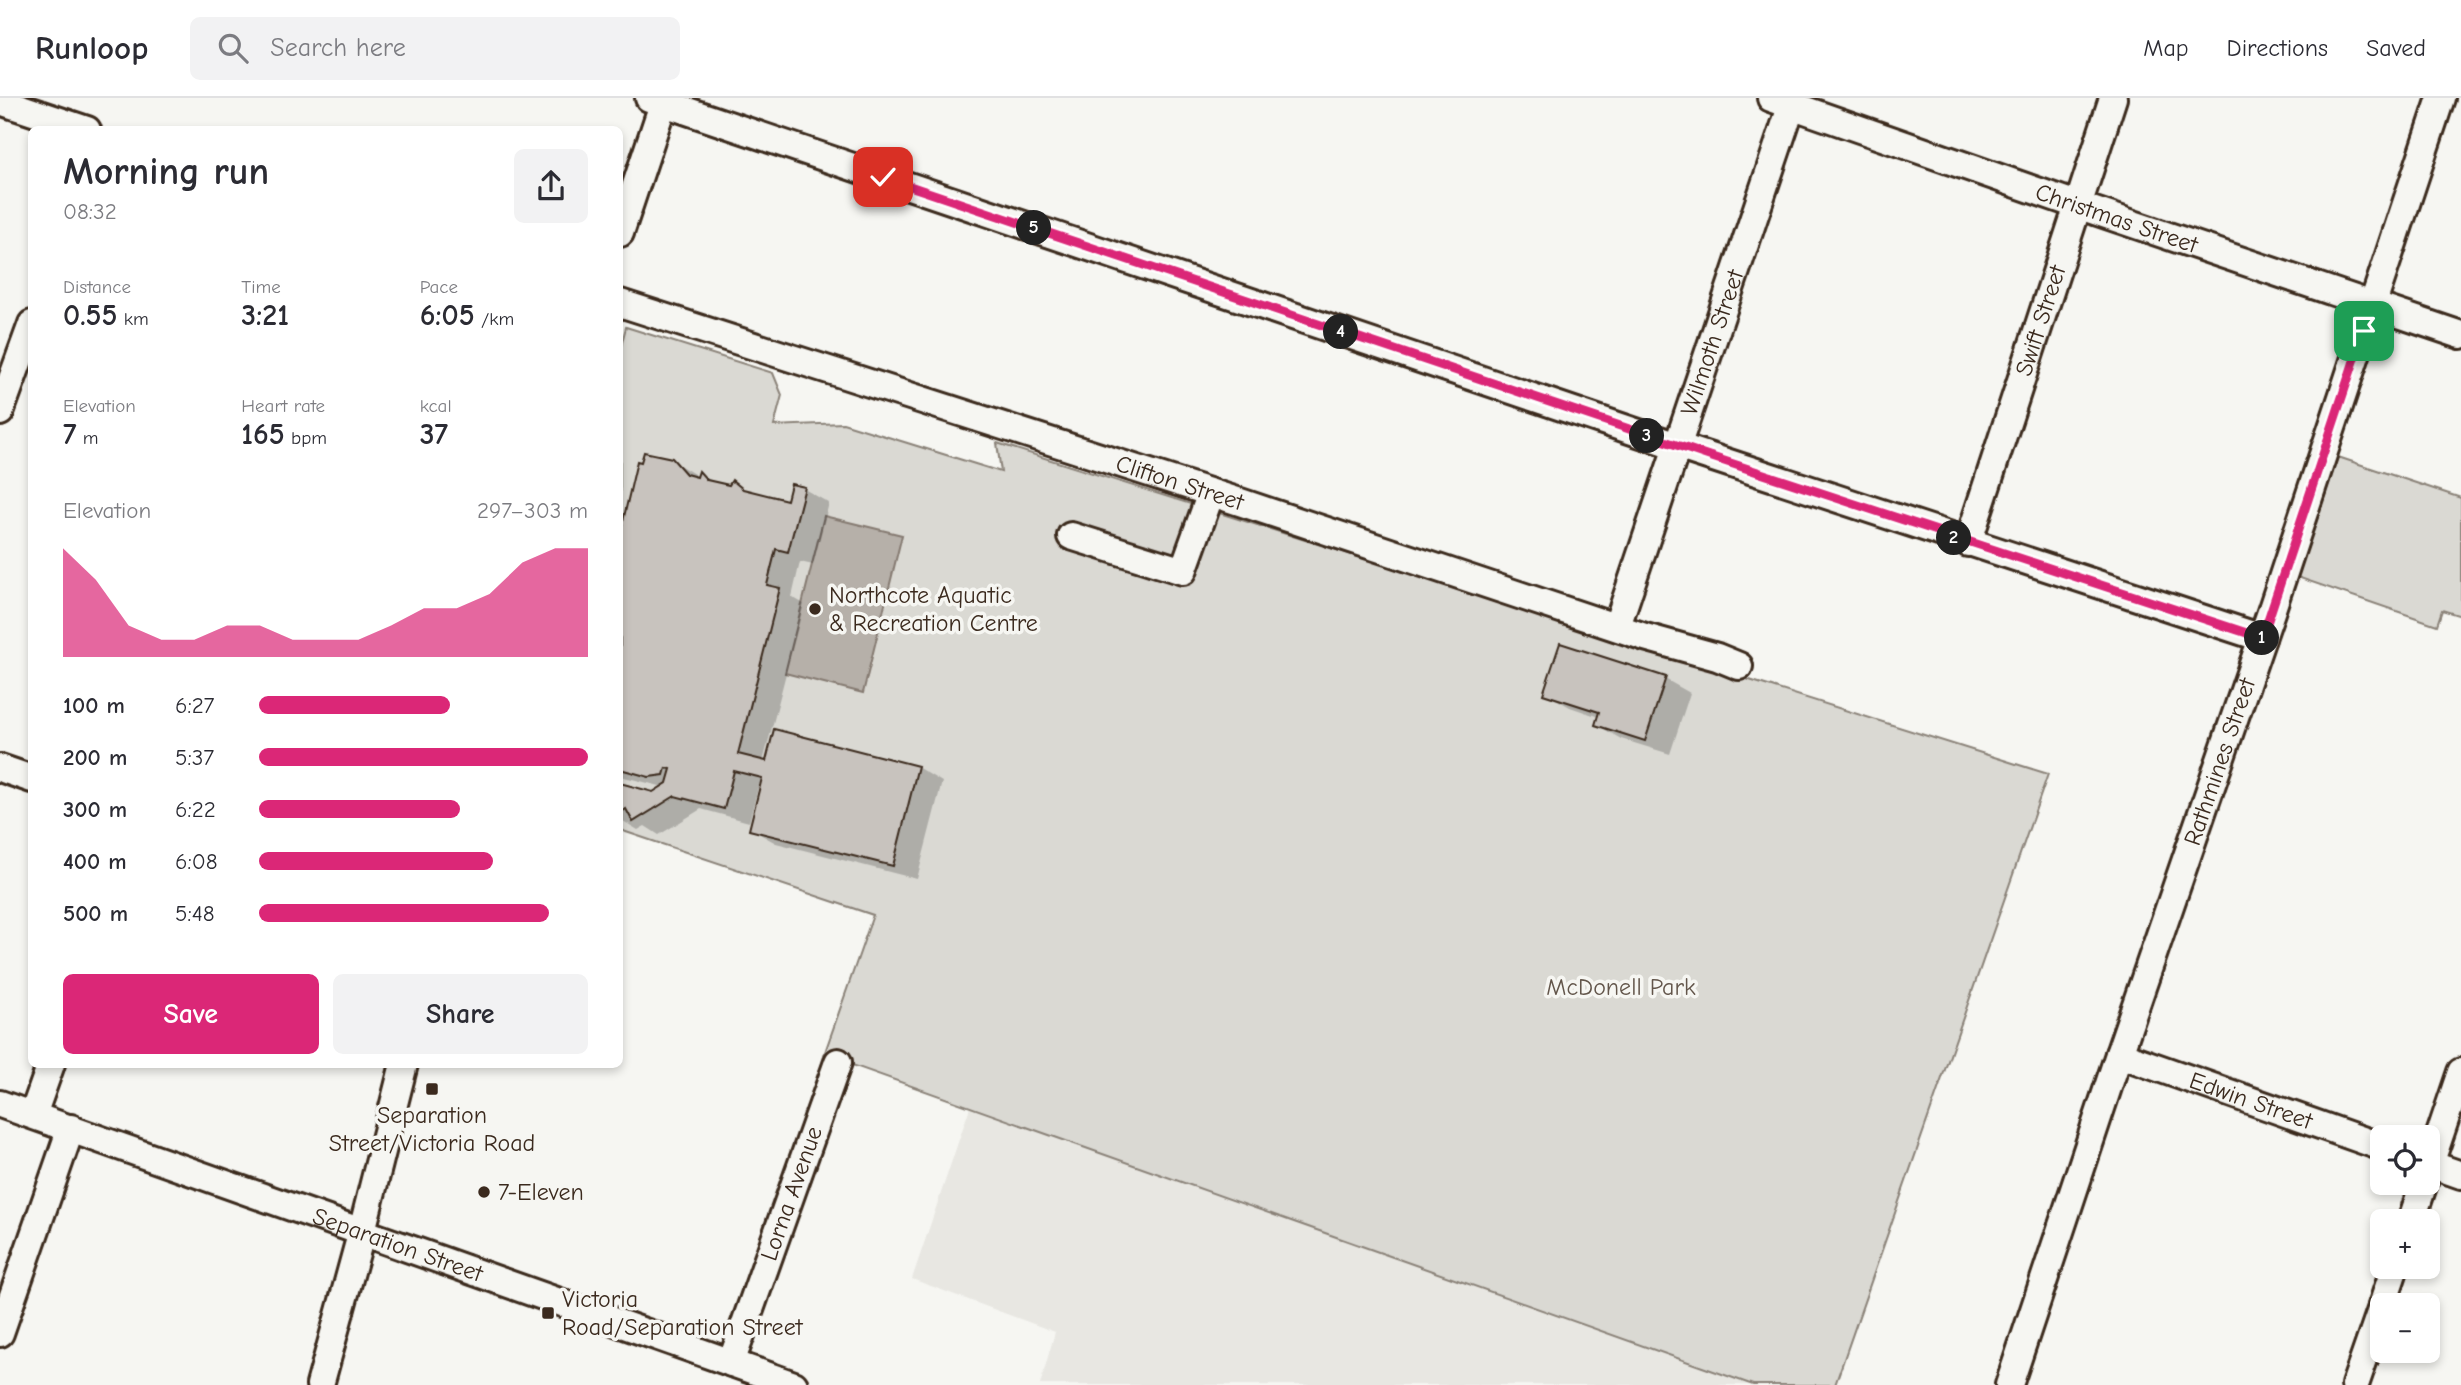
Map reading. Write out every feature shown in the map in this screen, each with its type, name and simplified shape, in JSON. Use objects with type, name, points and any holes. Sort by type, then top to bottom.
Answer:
[{"type":"street","name":"Swift Street","points":[[1968,543],[2113,98]]},
{"type":"street","name":"Rathmines Street","points":[[2009,1385],[2262,638],[2441,98]]},
{"type":"street","points":[[623,223],[659,100],[1677,446],[2262,638]]},
{"type":"street","name":"Christmas Street","points":[[1786,100],[2077,205],[2461,335]]},
{"type":"street","name":"Wilmoth Street","points":[[1617,626],[1786,100]]},
{"type":"street","points":[[0,101],[75,126]]},
{"type":"street","name":"Clifton Street","points":[[623,304],[1740,666]]},
{"type":"street","points":[[0,412],[28,335]]},
{"type":"street","points":[[1071,536],[1183,571],[1211,493]]},
{"type":"street","points":[[0,768],[28,778]]},
{"type":"street","name":"Edwin Street","points":[[2119,1054],[2370,1143]]},
{"type":"street","name":"Lorna Avenue","points":[[737,1372],[838,1062]]},
{"type":"street","points":[[33,1115],[50,1068]]},
{"type":"street","points":[[320,1385],[403,1068]]},
{"type":"street","points":[[2440,1133],[2461,1072]]},
{"type":"street","name":"Separation Street","points":[[0,1104],[362,1231],[737,1372],[794,1385]]},
{"type":"street","points":[[0,1334],[8,1287],[71,1128]]},
{"type":"street","points":[[2440,1173],[2461,1175]]},
{"type":"street","points":[[2355,1385],[2370,1341]]},
{"type":"shaded area","points":[[824,516],[902,535],[863,693],[785,673]]},
{"type":"shaded area","points":[[970,1107],[1753,1385],[1040,1385],[1055,1332],[912,1279]]},
{"type":"green space","name":"McDonell Park","points":[[626,327],[773,373],[782,395],[774,426],[843,423],[1001,472],[997,443],[2048,774],[1835,1385],[1753,1385],[824,1055],[873,915],[623,831],[623,338]]},
{"type":"green space","points":[[2338,457],[2461,498],[2461,616],[2442,610],[2437,625],[2297,577]]},
{"type":"building","points":[[644,452],[672,458],[686,474],[697,477],[699,471],[707,480],[729,485],[732,480],[743,489],[787,500],[791,484],[805,487],[788,552],[776,549],[767,585],[780,588],[738,754],[766,761],[774,729],[918,766],[893,866],[749,830],[762,778],[734,771],[724,809],[675,796],[633,822],[626,809],[623,811],[623,784],[653,792],[667,783],[671,769],[666,768],[664,775],[649,777],[623,770],[623,521],[637,461],[641,462]]},
{"type":"building","points":[[1560,643],[1666,677],[1645,741],[1595,725],[1599,712],[1543,694]]},
{"type":"place","name":"Northcote Aquatic & Recreation Centre","points":[[815,609]]},
{"type":"place","name":"Separation Street/Victoria Road","points":[[432,1089]]},
{"type":"place","name":"7-Eleven","points":[[484,1192]]},
{"type":"place","name":"Victoria Road/Separation Street","points":[[548,1313]]},
{"type":"route","points":[[883,177],[1968,543],[2262,638],[2364,331]]}]
